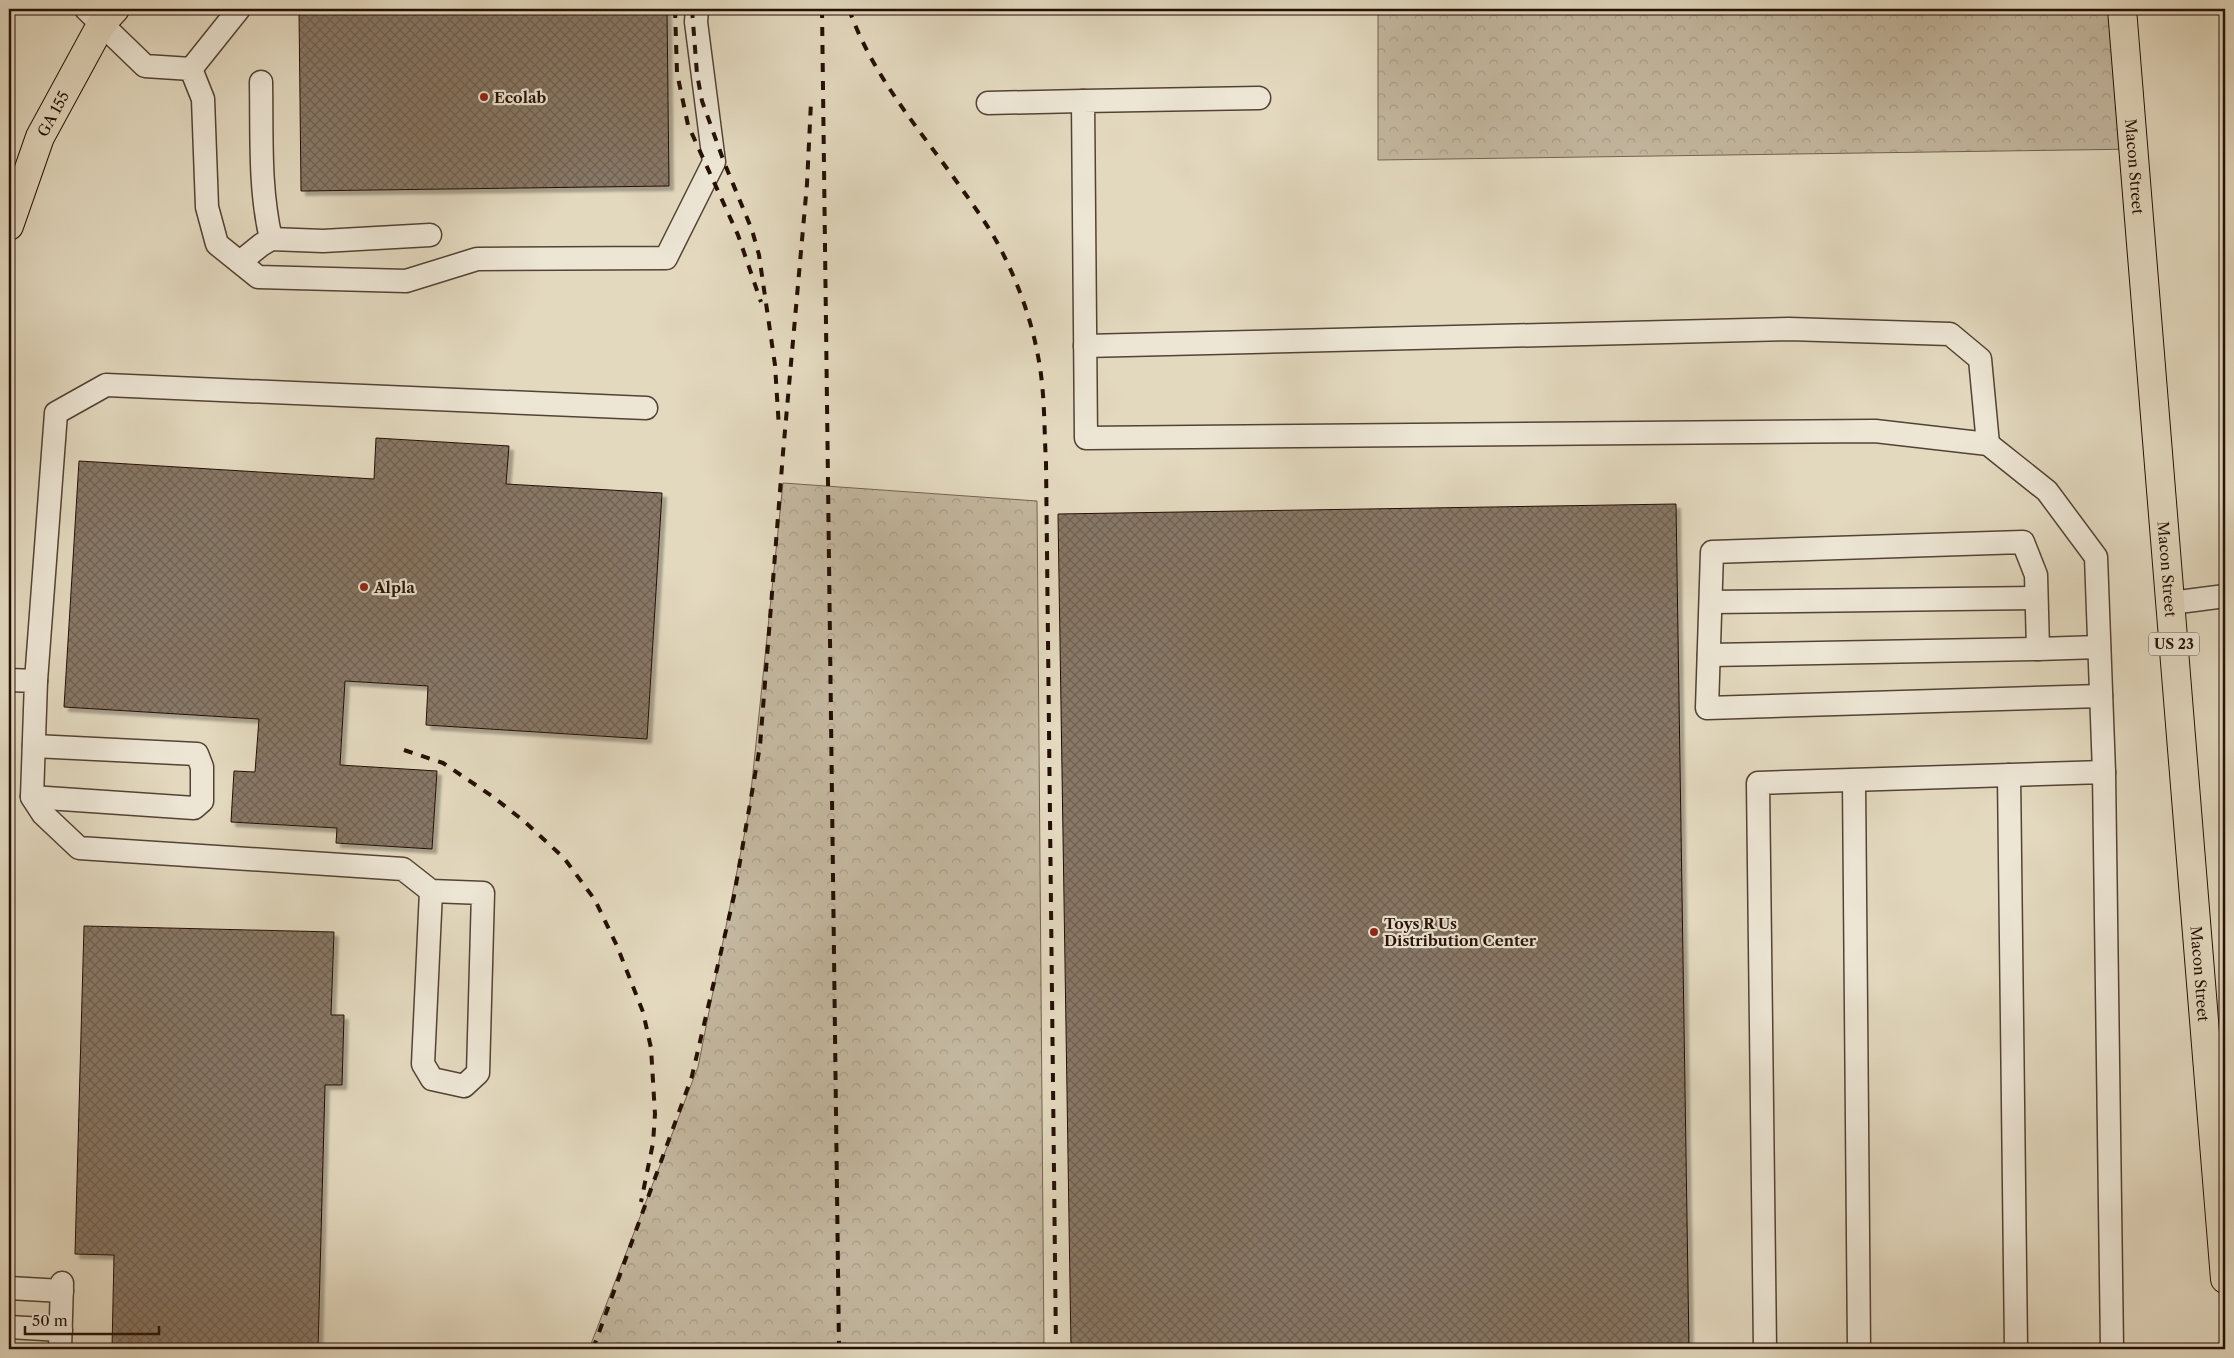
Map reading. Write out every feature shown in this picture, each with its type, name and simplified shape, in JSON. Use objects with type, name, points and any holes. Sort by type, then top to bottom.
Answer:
[{"type":"main road","name":"Macon Street","points":[[2122,9],[2225,1279]]},
{"type":"main road","name":"GA 155","points":[[9,226],[40,137],[101,14]]},
{"type":"lane","points":[[191,70],[239,9]]},
{"type":"lane","points":[[191,70],[203,99],[207,206],[217,244],[258,277],[406,281],[477,259],[666,258],[714,162],[696,22],[697,9]]},
{"type":"lane","points":[[101,14],[145,66],[191,70]]},
{"type":"lane","points":[[261,82],[263,184],[271,239]]},
{"type":"lane","points":[[988,103],[1259,98]]},
{"type":"lane","points":[[1083,101],[1086,438],[1875,431],[1988,444],[2047,490],[2096,557],[2104,772],[2112,1349]]},
{"type":"lane","points":[[240,262],[271,239],[323,241],[430,236]]},
{"type":"lane","points":[[1085,346],[1788,329],[1950,334],[1980,359],[1988,444]]},
{"type":"lane","points":[[431,891],[423,1064],[432,1078],[464,1086],[478,1073],[482,892],[431,891],[403,869],[80,848],[44,814],[32,797],[36,681],[56,413],[106,385],[646,408]]},
{"type":"lane","points":[[2038,649],[2036,575],[2023,542],[1712,552],[1707,708],[2101,696]]},
{"type":"lane","points":[[2171,604],[2225,596]]},
{"type":"lane","points":[[1710,602],[2036,598]]},
{"type":"lane","points":[[1709,655],[2099,647]]},
{"type":"lane","points":[[9,680],[36,681]]},
{"type":"lane","points":[[32,797],[194,808],[202,801],[202,767],[197,754],[34,746]]},
{"type":"lane","points":[[1765,1349],[1758,784],[2104,772]]},
{"type":"lane","points":[[2009,775],[2016,1349]]},
{"type":"lane","points":[[1854,780],[1859,1349]]},
{"type":"lane","points":[[9,1288],[62,1287],[60,1340],[9,1327]]},
{"type":"green space","points":[[1378,9],[2117,9],[2141,149],[1378,160]]},
{"type":"green space","points":[[783,483],[1037,501],[1044,1349],[589,1349],[698,1067],[749,811]]},
{"type":"building","name":"Ecolab","points":[[299,9],[667,9],[669,186],[301,191]]},
{"type":"building","name":"Alpla","points":[[376,438],[509,446],[506,484],[662,493],[647,739],[426,725],[428,686],[345,681],[340,765],[437,771],[432,849],[336,843],[337,828],[231,822],[234,771],[255,772],[259,719],[64,707],[79,461],[374,479]]},
{"type":"building","name":"Toys R Us Distribution Center","points":[[1676,504],[1689,1349],[1071,1349],[1058,514]]},
{"type":"building","points":[[84,926],[334,932],[331,1015],[344,1015],[342,1085],[325,1085],[318,1349],[112,1349],[114,1255],[75,1254]]},
{"type":"railway","points":[[675,9],[677,73],[688,125],[738,235],[761,302]]},
{"type":"railway","points":[[692,9],[697,74],[702,101],[724,162],[752,230],[759,255],[775,365],[779,428]]},
{"type":"railway","points":[[822,9],[839,1349]]},
{"type":"railway","points":[[849,9],[859,34],[885,81],[978,212],[999,246],[1012,272],[1027,313],[1040,369],[1046,463],[1056,1349]]},
{"type":"railway","points":[[593,1349],[692,1076],[734,896],[760,746],[807,184],[811,102]]},
{"type":"railway","points":[[404,750],[443,763],[492,796],[525,822],[564,858],[595,900],[617,946],[643,1012],[651,1048],[655,1114],[653,1143],[641,1202]]},
{"type":"place","name":"Ecolab","points":[[484,97]]},
{"type":"place","name":"Alpla","points":[[364,587]]},
{"type":"place","name":"Toys R Us Distribution Center","points":[[1374,932]]}]
